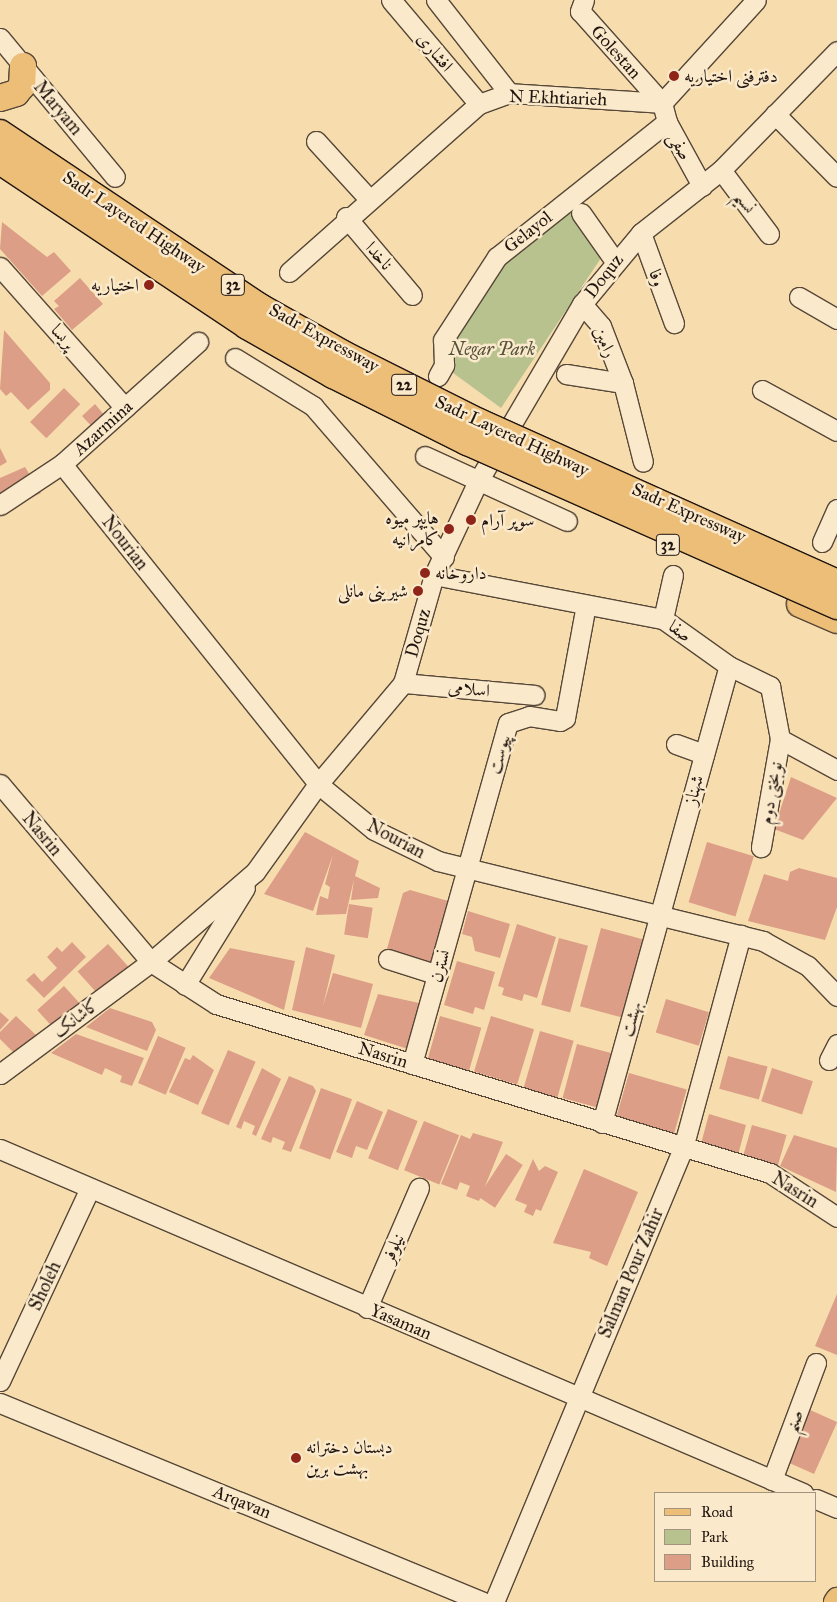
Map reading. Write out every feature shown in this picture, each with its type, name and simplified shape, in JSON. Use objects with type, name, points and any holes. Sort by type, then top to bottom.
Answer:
[{"type":"highway","points":[[0,98],[16,93],[22,86],[23,66]]},
{"type":"highway","name":"Sadr Expressway","points":[[0,127],[262,304],[345,352],[481,418],[837,581]]},
{"type":"highway","name":"Sadr Layered Highway","points":[[0,133],[260,307],[343,354],[479,422],[837,581]]},
{"type":"highway","name":"Sadr Layered Highway","points":[[0,161],[247,326],[333,375],[512,463],[837,606]]},
{"type":"highway","name":"Sadr Expressway","points":[[0,172],[327,384],[462,454],[488,477],[837,620]]},
{"type":"street","name":"افشاری","points":[[392,0],[478,104]]},
{"type":"street","name":"افشاری","points":[[436,0],[509,93]]},
{"type":"street","name":"Golestan","points":[[584,0],[580,11],[662,103]]},
{"type":"street","points":[[662,103],[756,0]]},
{"type":"street","name":"Maryam","points":[[0,38],[115,178]]},
{"type":"street","name":"Doquz","points":[[151,962],[255,872],[318,784],[403,683],[434,575],[582,304],[614,260],[641,233],[721,170],[774,114],[835,56]]},
{"type":"street","name":"N Ekhtiarieh","points":[[290,272],[346,217],[478,104],[509,93],[662,103]]},
{"type":"street","name":"صفی","points":[[662,103],[667,122],[702,186]]},
{"type":"street","points":[[774,114],[837,177]]},
{"type":"street","name":"Gelayol","points":[[438,376],[444,365],[443,340],[497,256],[667,122]]},
{"type":"street","points":[[316,141],[368,198]]},
{"type":"street","name":"نسیم","points":[[721,170],[769,234]]},
{"type":"street","points":[[581,213],[614,260]]},
{"type":"street","name":"ناخدا","points":[[346,217],[412,295]]},
{"type":"street","name":"وفا","points":[[641,233],[674,323]]},
{"type":"street","name":"پریسا","points":[[0,266],[125,408]]},
{"type":"street","points":[[799,296],[837,318]]},
{"type":"street","name":"رامین","points":[[582,304],[601,326],[623,383],[643,462]]},
{"type":"street","name":"Azarmina","points":[[0,505],[62,464],[198,342]]},
{"type":"street","points":[[235,358],[313,406],[444,557]]},
{"type":"street","name":"رامین","points":[[566,374],[623,383]]},
{"type":"street","points":[[762,390],[837,432]]},
{"type":"street","points":[[425,456],[488,477],[567,520]]},
{"type":"street","name":"Nourian","points":[[62,464],[318,784],[374,830],[438,861],[661,914],[763,941],[808,966],[837,996]]},
{"type":"street","points":[[822,542],[837,510]]},
{"type":"street","name":"صفا","points":[[434,575],[663,619],[729,666],[770,686],[780,738]]},
{"type":"street","points":[[663,619],[674,575]]},
{"type":"street","name":"پیوست","points":[[468,868],[509,720],[529,716],[560,721],[568,713],[586,605]]},
{"type":"street","name":"شهناز","points":[[661,914],[729,666]]},
{"type":"street","name":"اسلامی","points":[[403,683],[534,695]]},
{"type":"street","points":[[780,738],[837,770]]},
{"type":"street","name":"نوبختی دوم","points":[[761,847],[780,738]]},
{"type":"street","points":[[676,744],[704,754]]},
{"type":"street","name":"Nasrin","points":[[0,784],[151,962],[216,1004],[770,1173],[837,1217]]},
{"type":"street","name":"نسترن","points":[[412,1064],[468,868]]},
{"type":"street","points":[[185,985],[255,872]]},
{"type":"street","name":"بهشت","points":[[602,1123],[661,914]]},
{"type":"street","name":"Salman Pour Zahir","points":[[494,1602],[683,1148],[741,935]]},
{"type":"street","points":[[388,959],[438,975]]},
{"type":"street","name":"کاشانک","points":[[0,1074],[151,962]]},
{"type":"street","name":"Yasaman","points":[[0,1149],[89,1190],[801,1492]]},
{"type":"street","name":"نیلوفر","points":[[367,1308],[419,1188]]},
{"type":"street","name":"Sholeh","points":[[0,1381],[89,1190]]},
{"type":"street","name":"صنم","points":[[772,1480],[816,1363]]},
{"type":"street","name":"Arqavan","points":[[0,1403],[483,1602]]},
{"type":"street","points":[[817,1499],[837,1508]]},
{"type":"green space","name":"Negar Park","points":[[571,205],[605,252],[501,408],[449,370],[447,342],[498,265]]},
{"type":"building","points":[[2,222],[47,257],[54,252],[71,271],[42,296],[0,249]]},
{"type":"building","points":[[80,278],[103,304],[72,330],[54,309],[59,306],[54,301]]},
{"type":"building","points":[[4,330],[50,383],[50,390],[28,410],[11,392],[6,396],[0,389]]},
{"type":"building","points":[[64,388],[80,404],[46,438],[30,422]]},
{"type":"building","points":[[95,404],[106,417],[95,430],[82,416]]},
{"type":"building","points":[[0,448],[7,462],[0,466]]},
{"type":"building","points":[[25,467],[41,493],[0,513],[0,478]]},
{"type":"building","points":[[791,777],[837,798],[803,840],[774,829]]},
{"type":"building","points":[[305,832],[359,861],[355,876],[380,888],[378,898],[351,900],[354,879],[346,914],[316,915],[320,896],[328,899],[330,887],[325,884],[333,855],[313,911],[264,894]]},
{"type":"building","points":[[707,842],[754,856],[735,917],[689,902]]},
{"type":"building","points":[[799,868],[837,878],[837,907],[825,940],[748,921],[764,874],[788,881],[790,872]]},
{"type":"building","points":[[410,890],[455,903],[437,967],[386,952],[403,893]]},
{"type":"building","points":[[349,904],[373,908],[368,938],[344,935]]},
{"type":"building","points":[[468,911],[510,924],[500,958],[475,951],[472,937],[462,934]]},
{"type":"building","points":[[517,924],[556,937],[537,998],[524,994],[522,1001],[502,995],[504,988],[498,986]]},
{"type":"building","points":[[601,928],[645,940],[624,1018],[580,1006]]},
{"type":"building","points":[[559,938],[588,946],[570,1012],[541,1005]]},
{"type":"building","points":[[72,942],[86,957],[44,998],[26,980],[34,973],[42,982],[57,968],[47,957],[57,947],[62,952]]},
{"type":"building","points":[[108,944],[129,967],[98,994],[78,971]]},
{"type":"building","points":[[306,947],[335,955],[323,1006],[333,973],[373,984],[361,1028],[292,1010]]},
{"type":"building","points":[[230,948],[295,961],[284,1010],[209,978]]},
{"type":"building","points":[[457,961],[495,972],[484,1010],[475,1007],[473,1014],[444,1005]]},
{"type":"building","points":[[64,986],[80,1004],[53,1028],[37,1010]]},
{"type":"building","points":[[378,994],[419,1003],[408,1049],[364,1035]]},
{"type":"building","points":[[666,999],[709,1012],[699,1046],[656,1032]]},
{"type":"building","points":[[110,1008],[152,1022],[156,1030],[147,1051],[86,1027]]},
{"type":"building","points":[[0,1012],[9,1020],[0,1030]]},
{"type":"building","points":[[16,1016],[36,1035],[16,1055],[0,1039],[0,1032]]},
{"type":"building","points":[[440,1016],[481,1028],[468,1073],[427,1061]]},
{"type":"building","points":[[491,1016],[534,1029],[517,1085],[474,1071]]},
{"type":"building","points":[[540,1031],[574,1041],[557,1100],[523,1091]]},
{"type":"building","points":[[76,1034],[144,1058],[132,1086],[120,1082],[122,1076],[105,1068],[102,1075],[51,1053]]},
{"type":"building","points":[[158,1036],[186,1048],[166,1095],[138,1083]]},
{"type":"building","points":[[577,1044],[617,1055],[602,1109],[563,1098]]},
{"type":"building","points":[[228,1050],[256,1062],[229,1125],[201,1114]]},
{"type":"building","points":[[193,1055],[214,1070],[198,1105],[169,1092],[185,1058],[190,1060]]},
{"type":"building","points":[[728,1056],[768,1067],[759,1099],[719,1089]]},
{"type":"building","points":[[262,1068],[281,1079],[256,1136],[252,1134],[255,1126],[244,1121],[241,1129],[236,1127]]},
{"type":"building","points":[[772,1068],[813,1081],[802,1115],[761,1101]]},
{"type":"building","points":[[629,1073],[687,1090],[674,1135],[616,1118]]},
{"type":"building","points":[[289,1076],[313,1086],[316,1091],[291,1152],[282,1149],[285,1142],[273,1137],[271,1143],[261,1139]]},
{"type":"building","points":[[321,1088],[352,1099],[330,1159],[299,1148]]},
{"type":"building","points":[[357,1101],[383,1112],[367,1150],[356,1146],[352,1158],[336,1152]]},
{"type":"building","points":[[388,1109],[418,1121],[398,1170],[368,1158]]},
{"type":"building","points":[[709,1114],[746,1125],[738,1155],[706,1146],[702,1140]]},
{"type":"building","points":[[424,1121],[459,1135],[439,1184],[404,1170]]},
{"type":"building","points":[[752,1125],[787,1135],[778,1166],[743,1156]]},
{"type":"building","points":[[473,1133],[503,1142],[479,1201],[466,1196],[470,1186],[460,1182],[457,1190],[441,1184],[461,1135],[470,1139]]},
{"type":"building","points":[[794,1135],[837,1148],[836,1192],[780,1166]]},
{"type":"building","points":[[506,1154],[523,1165],[495,1208],[478,1197]]},
{"type":"building","points":[[533,1159],[539,1171],[545,1166],[558,1172],[541,1211],[536,1209],[533,1216],[524,1212],[527,1205],[515,1200]]},
{"type":"building","points":[[584,1169],[638,1192],[607,1266],[589,1258],[591,1252],[553,1243]]},
{"type":"building","points":[[837,1294],[837,1355],[815,1346]]},
{"type":"building","points":[[808,1409],[837,1422],[814,1474],[785,1461]]},
{"type":"place","name":"دفترفنی اختیاریه","points":[[674,76]]},
{"type":"place","name":"اختیاریه","points":[[149,285]]},
{"type":"place","name":"سوپر آرام","points":[[471,520]]},
{"type":"place","name":"هایپر میوه کامرانیه","points":[[449,529]]},
{"type":"place","name":"داروخانه","points":[[425,573]]},
{"type":"place","name":"شیرینی مانلی","points":[[418,591]]},
{"type":"place","name":"دبستان دخترانه بهشت برین","points":[[296,1458]]}]
